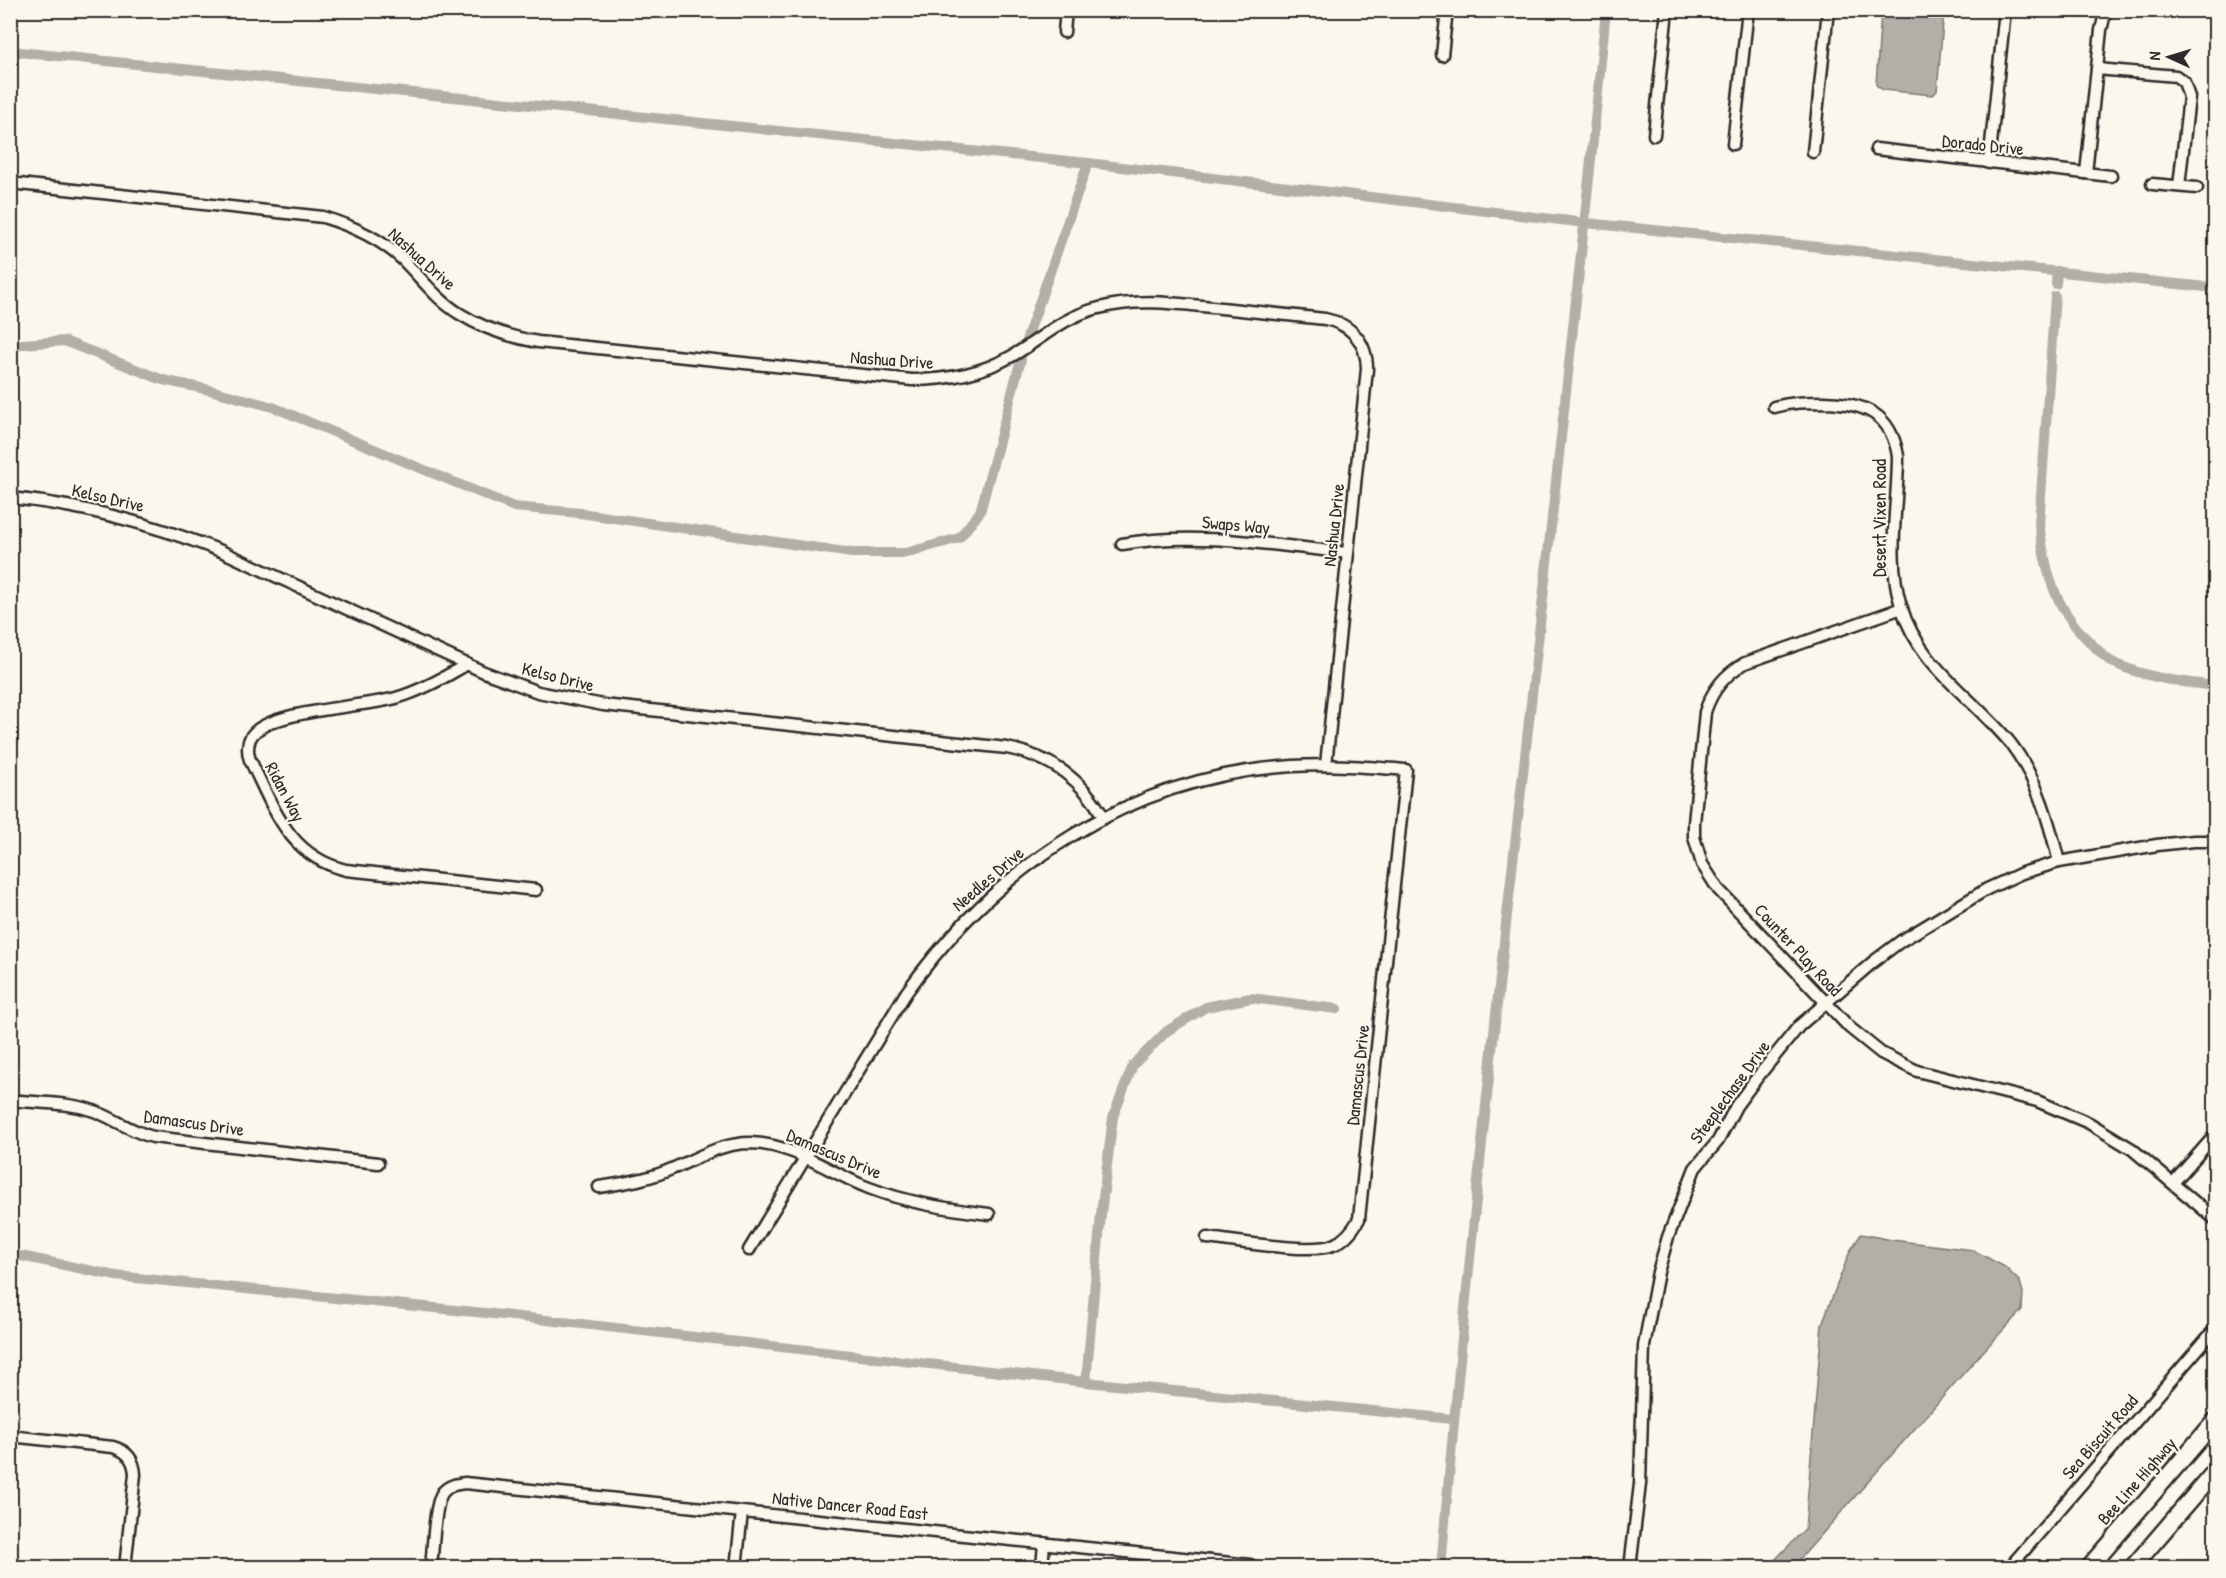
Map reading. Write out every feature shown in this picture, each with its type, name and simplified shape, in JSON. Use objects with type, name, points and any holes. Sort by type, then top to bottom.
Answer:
[{"type":"highway","name":"Bee Line Highway","points":[[2089,1568],[2216,1420]]},
{"type":"highway","points":[[2132,1568],[2216,1470]]},
{"type":"street","points":[[1064,32],[1066,10]]},
{"type":"street","points":[[1442,55],[1447,10]]},
{"type":"street","points":[[1654,135],[1667,10]]},
{"type":"street","points":[[1733,144],[1748,10]]},
{"type":"street","points":[[1813,152],[1828,10]]},
{"type":"street","points":[[1989,163],[2005,10]]},
{"type":"street","points":[[2086,173],[2101,30],[2106,10]]},
{"type":"street","points":[[2097,69],[2176,76],[2184,82],[2189,97],[2180,186]]},
{"type":"street","name":"Dorado Drive","points":[[1876,149],[2110,176]]},
{"type":"street","name":"Nashua Drive","points":[[10,183],[323,217],[366,233],[386,246],[447,305],[479,325],[515,338],[551,344],[912,380],[934,380],[972,374],[991,367],[1012,356],[1064,321],[1084,312],[1119,303],[1157,302],[1333,321],[1347,327],[1363,346],[1366,361],[1326,765]]},
{"type":"street","points":[[2152,184],[2197,188]]},
{"type":"street","name":"Desert Vixen Road","points":[[1774,407],[1793,402],[1852,404],[1872,412],[1888,428],[1895,442],[1898,456],[1893,548],[1896,587],[1910,630],[1931,663],[2012,745],[2042,802],[2059,862]]},
{"type":"street","name":"Kelso Drive","points":[[10,498],[116,515],[183,536],[221,550],[467,664],[538,692],[603,705],[1024,751],[1043,758],[1072,777],[1090,796],[1104,818]]},
{"type":"street","name":"Swaps Way","points":[[1122,544],[1174,538],[1202,538],[1348,553]]},
{"type":"street","name":"Counter Play Road","points":[[1902,608],[1745,663],[1731,671],[1719,683],[1706,712],[1694,823],[1694,837],[1702,864],[1718,889],[1825,1004],[1868,1044],[1895,1062],[1932,1077],[2009,1093],[2063,1111],[2108,1133],[2140,1156],[2216,1220]]},
{"type":"street","name":"Ridan Way","points":[[467,664],[421,690],[395,698],[369,704],[317,710],[265,726],[253,734],[249,741],[250,760],[292,839],[303,850],[328,865],[345,870],[536,890]]},
{"type":"street","name":"Needles Drive","points":[[749,1250],[906,993],[948,938],[988,897],[1024,868],[1052,848],[1104,818],[1164,793],[1204,781],[1256,770],[1326,765],[1406,770]]},
{"type":"street","name":"Damascus Drive","points":[[1207,1238],[1311,1249],[1326,1248],[1346,1237],[1359,1219],[1406,770]]},
{"type":"street","name":"Steeplechase Drive","points":[[1630,1568],[1640,1484],[1644,1346],[1658,1272],[1668,1237],[1695,1168],[1718,1141],[1736,1106],[1799,1026],[1873,962],[1987,889],[2022,873],[2059,862],[2157,845],[2216,841]]},
{"type":"street","name":"Damascus Drive","points":[[10,1100],[79,1107],[94,1111],[135,1132],[153,1137],[378,1162]]},
{"type":"street","points":[[2173,1183],[2216,1134]]},
{"type":"street","name":"Damascus Drive","points":[[599,1187],[652,1177],[704,1153],[735,1144],[767,1145],[783,1148],[840,1176],[890,1196],[949,1209],[989,1214]]},
{"type":"street","name":"Sea Biscuit Road","points":[[2009,1568],[2216,1328]]},
{"type":"street","points":[[10,1436],[113,1447],[129,1455],[135,1474],[125,1568]]},
{"type":"street","name":"Native Dancer Road East","points":[[431,1568],[438,1500],[447,1488],[465,1483],[1250,1565]]},
{"type":"street","points":[[736,1568],[742,1512]]},
{"type":"street","points":[[1042,1568],[1044,1543]]},
{"type":"shaded area","points":[[1881,11],[1944,11],[1937,91],[1933,95],[1883,90],[1876,85]]},
{"type":"shaded area","points":[[1861,1234],[1973,1250],[2005,1267],[2020,1282],[2023,1292],[2022,1310],[1793,1567],[1768,1567],[1805,1529],[1822,1324],[1850,1251]]},
{"type":"waterway","points":[[1441,1568],[1478,1178],[1606,10]]},
{"type":"waterway","points":[[10,51],[1088,163],[1586,223],[2216,288]]},
{"type":"waterway","points":[[1027,338],[1088,163]]},
{"type":"waterway","points":[[2056,284],[2057,271]]},
{"type":"waterway","points":[[2055,296],[2039,524],[2045,560],[2055,591],[2070,620],[2110,661],[2150,676],[2216,686]]},
{"type":"waterway","points":[[10,345],[64,341],[163,380],[273,407],[514,507],[580,513],[852,553],[906,553],[959,538],[980,512],[1021,359]]},
{"type":"waterway","points":[[1086,1382],[1101,1214],[1113,1117],[1133,1065],[1167,1031],[1206,1007],[1251,998],[1337,1009]]},
{"type":"waterway","points":[[10,1256],[21,1256],[116,1276],[485,1313],[1086,1382],[1453,1419]]}]
